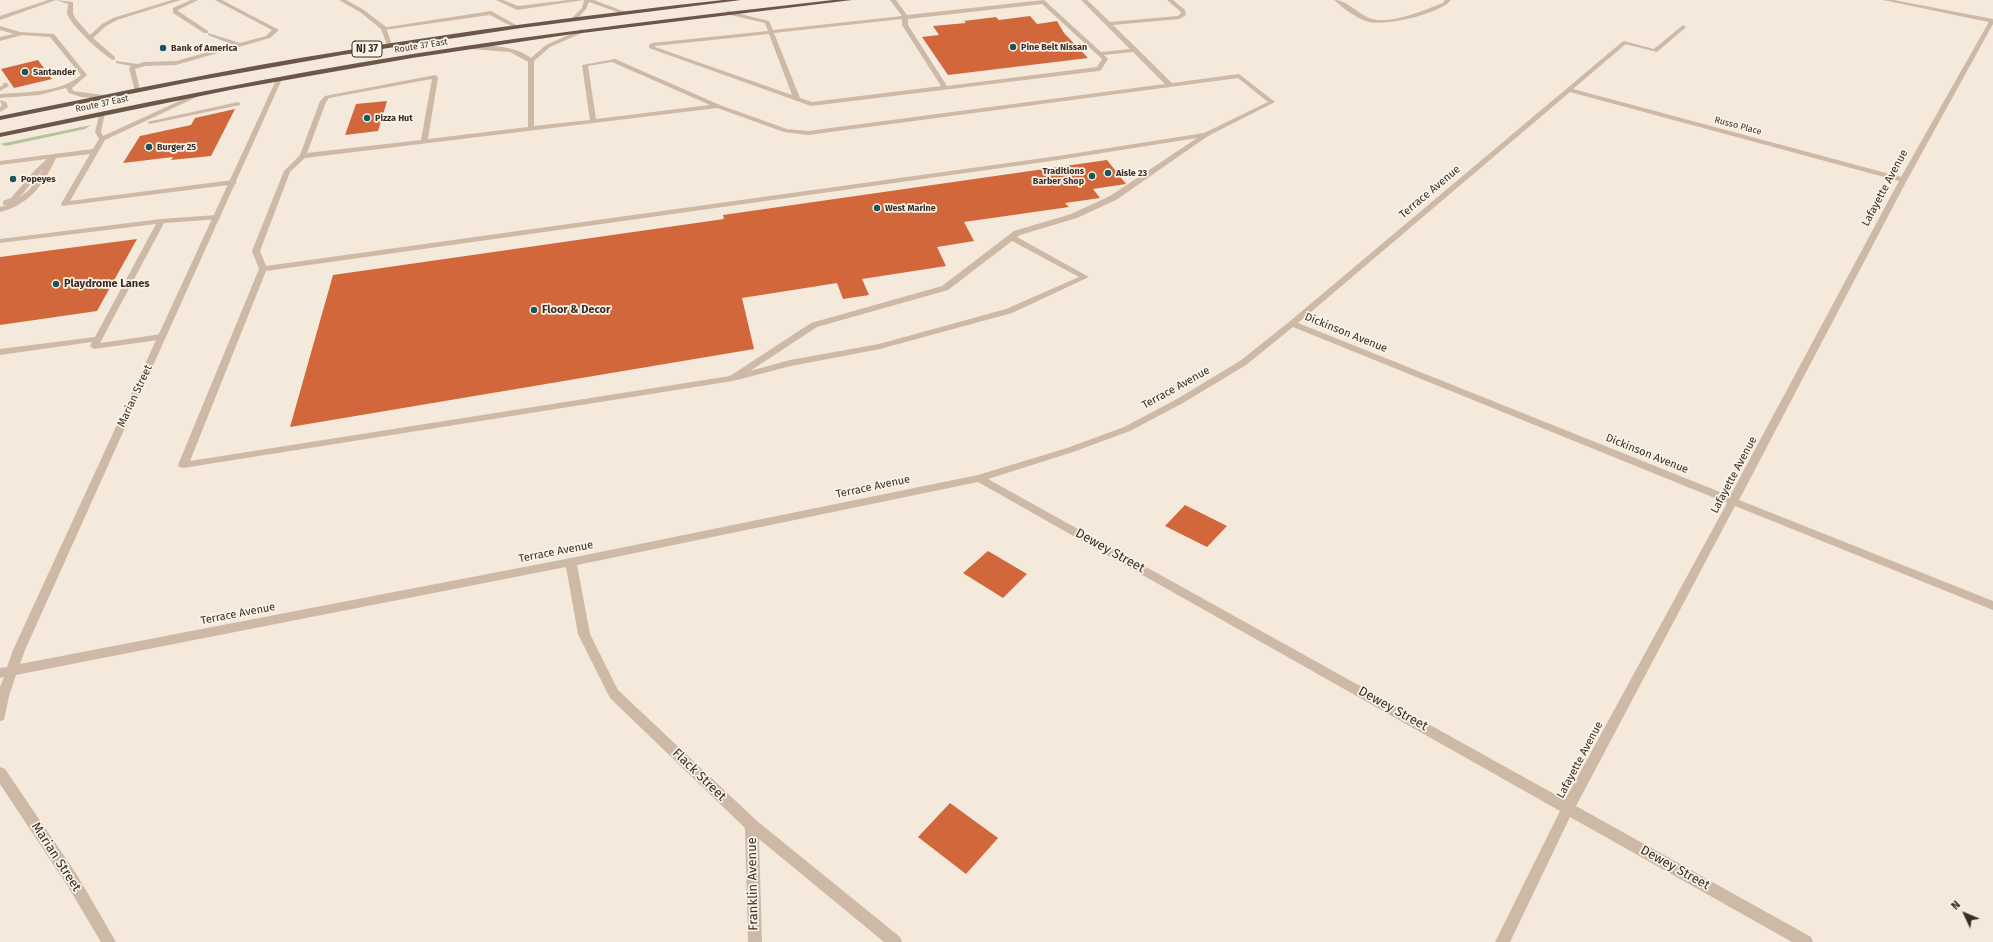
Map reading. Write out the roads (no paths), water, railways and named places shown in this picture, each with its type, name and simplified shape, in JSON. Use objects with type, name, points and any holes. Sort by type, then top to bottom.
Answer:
[{"type":"highway","name":"Route 37 East","points":[[0,118],[137,90],[390,45],[515,26],[573,20],[716,1],[738,0]]},
{"type":"highway","name":"Route 37 East","points":[[0,135],[198,94],[472,47],[582,31],[849,0]]},
{"type":"street","points":[[2,17],[52,0]]},
{"type":"street","points":[[59,0],[71,3],[70,12],[79,28],[116,60],[138,66]]},
{"type":"street","points":[[91,37],[104,25],[115,19],[178,0]]},
{"type":"street","points":[[195,0],[181,5],[175,9],[175,12],[208,33],[239,45]]},
{"type":"street","points":[[137,90],[132,68],[138,66],[176,63],[268,37],[276,30],[218,0]]},
{"type":"street","points":[[342,0],[362,11],[384,28],[390,45]]},
{"type":"street","points":[[499,0],[517,8],[581,0]]},
{"type":"street","points":[[573,20],[584,8],[588,0],[625,13]]},
{"type":"street","points":[[893,0],[905,16],[905,25],[944,87]]},
{"type":"street","points":[[1084,0],[1170,85]]},
{"type":"street","points":[[1108,24],[1179,17],[1184,14],[1183,11],[1170,0]]},
{"type":"street","points":[[1337,0],[1363,16],[1374,20],[1408,18],[1445,4],[1448,0]]},
{"type":"street","points":[[1886,0],[1992,21]]},
{"type":"street","points":[[1042,1],[1105,59],[1099,68],[811,104],[652,48],[652,45],[905,16],[1042,1]]},
{"type":"street","points":[[384,28],[491,13],[515,26]]},
{"type":"street","points":[[728,13],[767,22],[797,99]]},
{"type":"street","name":"Lafayette Avenue","points":[[1502,942],[1568,808],[1903,180],[1992,21]]},
{"type":"street","name":"Terrace Avenue","points":[[0,673],[571,562],[979,478],[1070,450],[1127,429],[1180,401],[1243,363],[1292,324],[1624,43],[1655,51],[1683,27]]},
{"type":"street","points":[[0,28],[22,34]]},
{"type":"street","points":[[531,127],[532,61],[548,46],[582,31]]},
{"type":"street","points":[[1,38],[22,34],[46,33],[54,36],[84,75],[69,88],[71,92],[81,95],[103,97]]},
{"type":"street","points":[[472,47],[501,48],[516,51],[532,61]]},
{"type":"street","points":[[1100,54],[1134,50]]},
{"type":"street","points":[[593,121],[586,65],[613,60],[718,106],[786,130],[808,133],[1239,76],[1272,102],[1206,135],[1113,198],[1074,216],[1017,233],[945,288],[814,325],[733,378]]},
{"type":"street","points":[[424,142],[435,77],[328,98],[324,101],[303,156],[287,171],[256,251],[263,269],[183,465],[733,378],[790,363],[880,346],[1009,311],[1085,277],[1011,237]]},
{"type":"street","name":"Marian Street","points":[[0,716],[2,696],[10,671],[279,79]]},
{"type":"street","points":[[0,96],[39,93],[73,84]]},
{"type":"street","name":"Russo Place","points":[[1568,90],[1903,180]]},
{"type":"street","points":[[198,94],[102,139],[65,204],[233,182]]},
{"type":"street","points":[[0,102],[4,103],[5,107],[0,110]]},
{"type":"street","points":[[132,126],[238,104]]},
{"type":"street","points":[[303,156],[424,142],[531,127],[718,106]]},
{"type":"street","points":[[102,114],[98,132],[102,139]]},
{"type":"street","points":[[263,269],[1066,157],[1206,135]]},
{"type":"street","points":[[0,163],[96,151]]},
{"type":"street","points":[[0,206],[14,200],[37,171],[53,157]]},
{"type":"street","points":[[0,210],[22,202],[30,195],[47,170],[53,157]]},
{"type":"street","points":[[0,241],[161,221],[217,217]]},
{"type":"street","points":[[161,221],[94,346],[162,337]]},
{"type":"street","name":"Dickinson Avenue","points":[[1292,324],[1993,606]]},
{"type":"street","points":[[0,352],[98,339]]},
{"type":"street","name":"Dewey Street","points":[[979,478],[1806,942]]},
{"type":"street","name":"Flack Street","points":[[571,562],[584,634],[614,694],[752,825],[895,942]]},
{"type":"street","name":"Marian Street","points":[[0,773],[72,880],[109,942]]},
{"type":"street","name":"Franklin Avenue","points":[[752,825],[755,942]]},
{"type":"place","name":"Pine Belt Nissan","points":[[1013,47]]},
{"type":"place","name":"Bank of America","points":[[163,48]]},
{"type":"place","name":"Santander","points":[[25,72]]},
{"type":"place","name":"Pizza Hut","points":[[367,118]]},
{"type":"place","name":"Burger 25","points":[[149,147]]},
{"type":"place","name":"Aisle 23","points":[[1108,173]]},
{"type":"place","name":"Traditions Barber Shop","points":[[1092,176]]},
{"type":"place","name":"Popeyes","points":[[13,179]]},
{"type":"place","name":"West Marine","points":[[877,208]]},
{"type":"place","name":"Playdrome Lanes","points":[[56,284]]},
{"type":"place","name":"Floor & Decor","points":[[534,310]]}]
